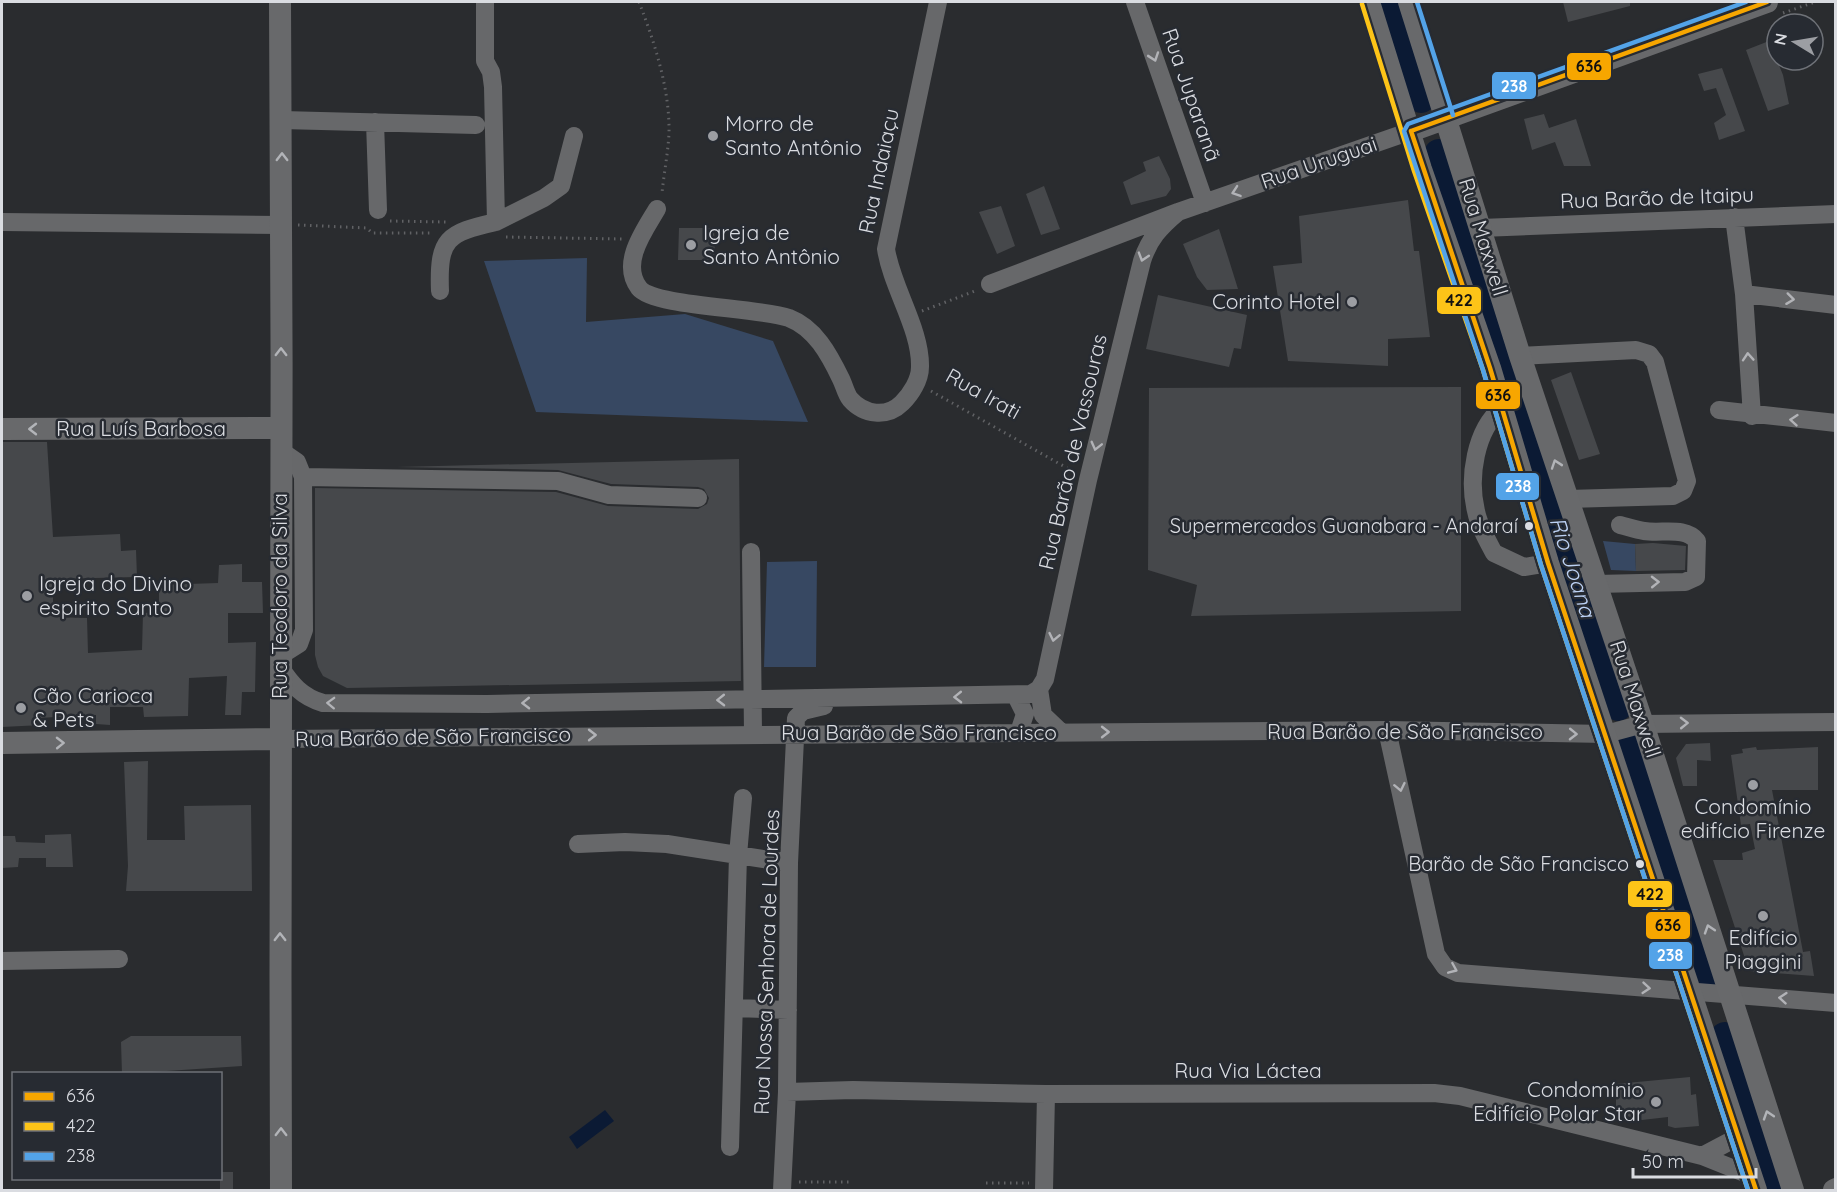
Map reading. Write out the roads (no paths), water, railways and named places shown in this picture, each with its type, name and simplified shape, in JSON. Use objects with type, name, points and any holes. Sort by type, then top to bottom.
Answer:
[{"type":"main road","name":"Rua Teodoro da Silva","points":[[280,2],[282,120],[279,739],[281,1191]]},
{"type":"main road","name":"Rua Maxwell","points":[[1369,2],[1502,408],[1548,563],[1754,1183]]},
{"type":"main road","name":"Rua Maxwell","points":[[1409,2],[1520,356],[1643,724],[1793,1191]]},
{"type":"main road","name":"Rua Uruguai","points":[[1410,131],[1767,2]]},
{"type":"main road","name":"Rua Luís Barbosa","points":[[2,429],[280,428]]},
{"type":"main road","name":"Rua Barão de São Francisco","points":[[2,743],[279,739]]},
{"type":"street","points":[[485,2],[485,61],[491,72],[493,87],[496,222]]},
{"type":"street","name":"Rua Indaiaçu","points":[[916,383],[920,368],[916,342],[889,269],[886,249],[938,2]]},
{"type":"street","name":"Rua Juparanã","points":[[1135,2],[1205,203]]},
{"type":"street","points":[[282,120],[476,124]]},
{"type":"street","points":[[375,122],[378,217]]},
{"type":"street","name":"Rua Uruguai","points":[[990,284],[1178,212],[1410,131]]},
{"type":"street","points":[[440,291],[439,263],[451,238],[467,227],[496,222],[544,198],[561,186],[574,136]]},
{"type":"street","name":"Rua Irati","points":[[657,209],[639,239],[632,259],[632,275],[648,295],[667,301],[763,311],[802,323],[830,357],[850,399],[866,412],[882,413],[899,406],[916,383]]},
{"type":"street","name":"Rua Barão de Vassouras","points":[[1039,689],[1045,679],[1088,480],[1147,244],[1156,231],[1178,212]]},
{"type":"street","name":"Rua Barão de Itaipu","points":[[1481,228],[1836,214]]},
{"type":"street","points":[[1734,217],[1744,294],[1752,416]]},
{"type":"street","points":[[2,222],[282,225]]},
{"type":"street","points":[[1744,294],[1836,305]]},
{"type":"street","points":[[1520,356],[1636,350],[1649,354],[1655,362],[1687,481],[1683,491],[1672,496],[1568,499]]},
{"type":"street","points":[[1502,408],[1483,431],[1479,442],[1473,478],[1476,510],[1494,553],[1524,567],[1548,563]]},
{"type":"street","points":[[1719,410],[1752,416],[1836,423]]},
{"type":"street","points":[[280,661],[299,644],[304,630],[303,477],[297,462],[281,451]]},
{"type":"street","points":[[303,477],[558,482],[609,495],[698,498]]},
{"type":"street","points":[[280,543],[303,507]]},
{"type":"street","points":[[1596,584],[1685,582],[1696,577],[1697,541],[1693,536],[1684,533],[1644,531],[1620,525]]},
{"type":"street","points":[[752,552],[753,734]]},
{"type":"street","name":"Rua Barão de São Francisco","points":[[280,661],[299,692],[309,699],[323,703],[487,704],[1016,696]]},
{"type":"street","points":[[1019,732],[1025,714],[1023,705],[1016,696],[1039,689],[1043,716],[1062,733]]},
{"type":"street","points":[[796,734],[798,714],[840,698]]},
{"type":"street","name":"Rua Barão de São Francisco","points":[[279,739],[1387,730],[1606,734],[1643,724],[1836,722]]},
{"type":"street","points":[[1387,730],[1436,954],[1445,967],[1458,973],[1836,1003]]},
{"type":"street","name":"Rua Nossa Senhora de Lourdes","points":[[783,1186],[787,1092],[789,863],[796,734]]},
{"type":"street","points":[[730,1147],[738,855],[743,798]]},
{"type":"street","points":[[578,844],[624,842],[667,844],[789,863]]},
{"type":"street","points":[[2,961],[119,959]]},
{"type":"street","points":[[734,1008],[788,1010]]},
{"type":"street","name":"Rua Via Láctea","points":[[787,1092],[853,1090],[1046,1094],[1434,1093],[1460,1096],[1702,1156],[1754,1183]]},
{"type":"street","points":[[1045,1187],[1046,1094]]},
{"type":"street","points":[[1702,1156],[1738,1137]]},
{"type":"waterway","name":"Rio Joana","points":[[1390,2],[1421,98]]},
{"type":"waterway","name":"Rio Joana","points":[[1439,154],[1618,706]]},
{"type":"waterway","name":"Rio Joana","points":[[1631,745],[1705,975]]},
{"type":"waterway","name":"Rio Joana","points":[[1725,1037],[1774,1190]]},
{"type":"place","name":"Morro de Santo Antônio","points":[[713,136]]},
{"type":"place","name":"Igreja de Santo Antônio","points":[[691,245]]},
{"type":"place","name":"Corinto Hotel","points":[[1352,302]]},
{"type":"place","name":"Supermercados Guanabara - Andaraí","points":[[1529,526]]},
{"type":"place","name":"Igreja do Divino espirito Santo","points":[[27,596]]},
{"type":"place","name":"Cão Carioca & Pets","points":[[21,708]]},
{"type":"place","name":"Condomínio edifício Firenze","points":[[1753,785]]},
{"type":"place","name":"Barão de São Francisco","points":[[1640,864]]},
{"type":"place","name":"Edifício Piaggini","points":[[1763,916]]},
{"type":"place","name":"Condomínio Edifício Polar Star","points":[[1656,1102]]}]
